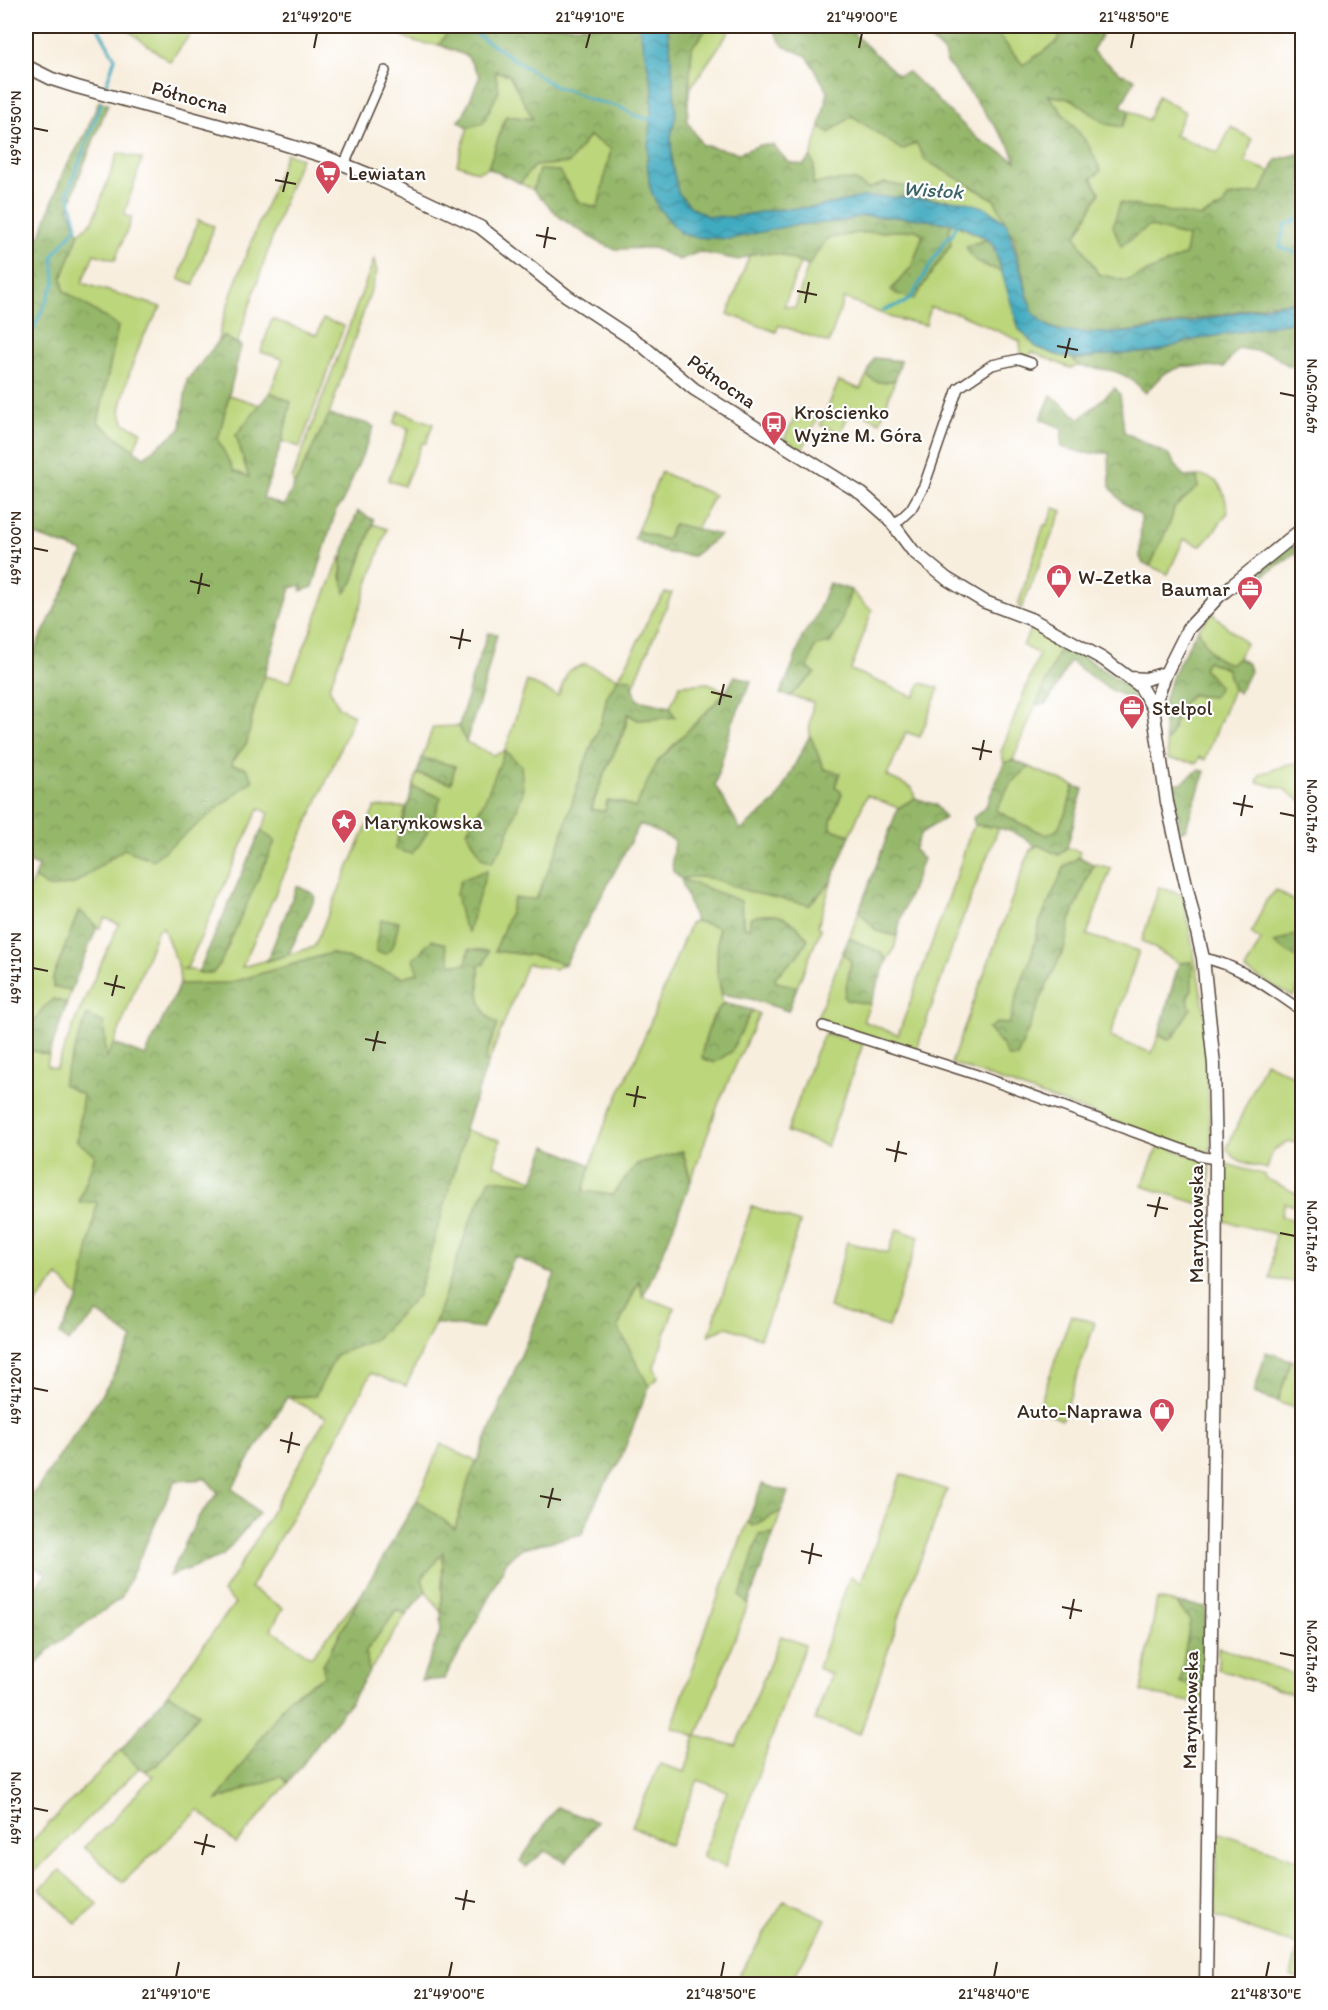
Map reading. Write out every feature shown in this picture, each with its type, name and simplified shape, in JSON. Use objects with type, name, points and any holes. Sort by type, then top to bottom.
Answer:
[{"type":"street","name":"Północna","points":[[26,68],[76,87],[261,137],[344,165],[446,209],[480,227],[567,296],[636,341],[694,389],[862,494],[885,514],[913,551],[947,579],[985,602],[1034,620],[1070,640],[1130,678],[1147,695],[1154,708]]},
{"type":"street","points":[[344,165],[385,70]]},
{"type":"street","points":[[894,525],[911,509],[924,486],[958,388],[992,365],[1019,359],[1031,363]]},
{"type":"street","name":"Marynkowska","points":[[1206,1984],[1216,1159],[1214,1065],[1203,958],[1167,802],[1154,708],[1166,673],[1188,629],[1202,612],[1302,529]]},
{"type":"street","points":[[1130,678],[1146,679],[1166,673]]},
{"type":"street","points":[[1203,958],[1219,961],[1250,976],[1302,1011]]},
{"type":"street","points":[[823,1026],[974,1074],[1203,1157],[1216,1159]]},
{"type":"green space","points":[[142,26],[196,26],[170,62],[129,31]]},
{"type":"green space","points":[[394,26],[452,26],[439,45],[408,39]]},
{"type":"green space","points":[[452,26],[639,26],[653,90],[647,161],[680,233],[839,222],[861,216],[912,218],[951,223],[949,231],[951,244],[914,299],[891,290],[912,266],[923,235],[916,230],[858,233],[827,239],[808,266],[780,254],[755,253],[739,260],[699,252],[679,260],[654,248],[614,249],[562,219],[533,190],[539,170],[559,171],[579,203],[598,207],[611,149],[589,136],[569,163],[534,166],[520,183],[488,168],[506,116],[533,119],[509,75],[495,71],[499,91],[483,123],[468,127],[458,121],[462,118],[480,76],[467,56],[439,45]]},
{"type":"green space","points":[[667,26],[709,26],[692,47],[687,121],[702,145],[740,153],[760,145],[773,145],[788,162],[803,165],[811,157],[814,166],[813,185],[828,181],[854,180],[868,189],[885,183],[924,190],[928,198],[863,197],[817,207],[772,210],[732,217],[707,216],[692,208],[678,193],[672,164],[671,137],[676,113]]},
{"type":"green space","points":[[709,26],[733,26],[689,90],[692,47]]},
{"type":"green space","points":[[766,26],[854,26],[854,34],[898,75],[908,72],[978,139],[1016,161],[1010,146],[946,61],[944,53],[917,26],[991,26],[1023,65],[1056,43],[1064,26],[1086,26],[1102,34],[1092,51],[1122,74],[1135,79],[1121,106],[1130,111],[1122,127],[1106,124],[1073,100],[1048,95],[1088,144],[1101,171],[1091,179],[1100,192],[1076,236],[1098,274],[1127,281],[1185,255],[1188,237],[1149,226],[1121,246],[1113,226],[1120,203],[1201,217],[1223,206],[1228,197],[1261,192],[1276,160],[1302,153],[1302,301],[1272,304],[1159,327],[1105,335],[1057,330],[1040,321],[1032,311],[1013,237],[994,199],[925,160],[916,143],[902,150],[852,116],[829,133],[820,126],[828,92],[807,56],[783,46],[772,27]]},
{"type":"green space","points":[[991,26],[1064,26],[1056,43],[1023,65]]},
{"type":"green space","points":[[495,70],[509,75],[534,119],[506,116],[488,168],[478,172],[457,164],[468,127],[483,123]]},
{"type":"green space","points":[[1048,95],[1073,100],[1106,124],[1122,127],[1130,111],[1148,120],[1158,96],[1185,112],[1174,135],[1218,153],[1231,127],[1252,139],[1245,162],[1271,172],[1261,192],[1228,197],[1223,206],[1200,217],[1120,203],[1121,245],[1149,226],[1188,237],[1185,256],[1127,281],[1098,274],[1076,236],[1100,193]]},
{"type":"green space","points":[[99,101],[108,104],[78,179],[69,209],[79,233],[62,278],[64,291],[118,326],[98,423],[144,457],[181,428],[187,380],[223,336],[241,346],[218,440],[234,471],[249,477],[236,435],[270,392],[291,402],[282,441],[263,498],[284,506],[329,415],[359,421],[374,427],[342,503],[336,510],[313,587],[301,591],[302,585],[291,588],[253,713],[247,743],[232,761],[232,765],[246,768],[253,780],[153,860],[124,849],[74,884],[49,888],[34,878],[38,866],[26,861],[26,667],[83,552],[26,532],[26,251],[41,234],[63,172],[85,135]]},
{"type":"green space","points":[[852,115],[902,150],[916,143],[973,188],[994,199],[1007,224],[979,206],[962,201],[928,198],[924,190],[885,183],[868,189],[828,181],[813,185],[814,166],[811,157],[820,126],[829,133]]},
{"type":"green space","points":[[589,136],[611,149],[598,207],[579,203],[559,171],[539,170],[533,190],[520,183],[534,166],[569,163]]},
{"type":"green space","points":[[118,153],[142,159],[124,215],[132,218],[115,260],[94,254],[82,283],[161,307],[142,339],[130,371],[120,410],[125,424],[141,431],[134,450],[98,422],[118,326],[63,291],[62,278],[79,233],[93,221]]},
{"type":"green space","points":[[286,153],[301,158],[286,196],[237,344],[223,336],[217,343],[240,270]]},
{"type":"green space","points":[[198,220],[214,226],[194,284],[179,279]]},
{"type":"green space","points":[[951,223],[988,239],[967,246],[969,252],[986,266],[1003,272],[1019,329],[1056,355],[1072,358],[1079,366],[1070,368],[1032,352],[1029,357],[1021,353],[1020,341],[960,314],[930,307],[926,325],[892,318],[844,298],[829,343],[779,325],[776,332],[728,314],[749,256],[768,253],[781,255],[800,263],[784,306],[795,308],[808,266],[826,239],[858,233],[916,230],[923,234],[912,266],[891,290],[914,298],[951,245],[949,231]]},
{"type":"green space","points":[[988,239],[994,247],[1003,272],[976,261],[966,246]]},
{"type":"green space","points":[[374,260],[377,272],[329,415],[294,485],[292,479]]},
{"type":"green space","points":[[272,319],[317,335],[323,319],[344,326],[300,447],[282,441],[291,402],[270,392],[283,359],[261,352]]},
{"type":"green space","points":[[1302,320],[1302,369],[1286,364],[1270,353],[1238,348],[1224,367],[1183,366],[1163,374],[1145,393],[1123,375],[1079,366],[1072,358],[1156,352],[1188,341]]},
{"type":"green space","points":[[874,358],[901,361],[895,380],[879,382],[867,375]]},
{"type":"green space","points":[[867,375],[880,382],[895,380],[880,422],[852,408],[840,433],[820,425],[839,381],[860,389]]},
{"type":"green space","points":[[1115,388],[1120,394],[1124,432],[1169,455],[1184,477],[1197,476],[1198,487],[1174,508],[1171,520],[1150,566],[1143,564],[1140,557],[1141,516],[1123,503],[1110,487],[1109,453],[1084,453],[1061,447],[1062,428],[1041,419],[1051,395],[1080,419]]},
{"type":"green space","points":[[229,395],[260,405],[236,435],[249,478],[234,471],[218,440]]},
{"type":"green space","points":[[800,408],[819,416],[802,450],[784,439]]},
{"type":"green space","points":[[399,411],[433,424],[426,443],[422,443],[404,486],[388,480],[409,429],[394,423]]},
{"type":"green space","points":[[661,472],[714,495],[696,529],[674,524],[666,540],[637,531]]},
{"type":"green space","points":[[1197,476],[1217,482],[1223,491],[1228,512],[1200,546],[1184,539],[1168,574],[1150,566],[1171,520],[1174,508],[1198,487]]},
{"type":"green space","points":[[1054,508],[1062,511],[1021,609],[1018,605],[1044,525],[1047,525]]},
{"type":"green space","points":[[358,511],[374,520],[353,582],[345,593],[342,561]]},
{"type":"green space","points":[[373,524],[387,529],[329,687],[339,708],[354,715],[242,967],[314,947],[375,807],[406,807],[395,849],[441,797],[413,787],[417,774],[451,783],[455,766],[422,758],[433,727],[459,726],[466,742],[493,755],[505,751],[527,681],[558,696],[568,671],[585,664],[618,678],[658,603],[665,593],[672,593],[633,687],[631,679],[607,696],[602,720],[583,768],[559,845],[536,900],[514,898],[495,951],[537,956],[565,964],[555,969],[528,964],[526,966],[487,1066],[486,1056],[497,1024],[485,1013],[482,1006],[479,990],[479,965],[451,964],[403,977],[331,953],[229,983],[180,984],[179,969],[163,927],[158,929],[106,1060],[63,1084],[83,1095],[77,1141],[95,1155],[79,1202],[98,1202],[79,1298],[58,1276],[26,1316],[26,1049],[49,1055],[47,1066],[56,1069],[119,924],[105,918],[100,928],[79,911],[53,987],[71,990],[67,1003],[53,1000],[26,1034],[26,897],[34,878],[49,888],[74,884],[124,849],[231,765],[247,743],[263,676],[290,682],[341,556],[341,579],[353,582]],"holes":[[[484,802],[482,858],[467,831]],[[259,808],[269,813],[261,831],[275,841],[213,973],[182,969],[187,968]],[[456,894],[478,897],[468,931]]]},
{"type":"green space","points":[[674,524],[720,535],[693,556],[663,552],[634,539],[637,531],[666,540]]},
{"type":"green space","points":[[1302,539],[1302,561],[1295,553],[1256,581],[1252,577]]},
{"type":"green space","points":[[829,583],[851,590],[839,628],[830,643],[815,646],[808,668],[815,673],[790,696],[780,694],[803,635],[815,619]]},
{"type":"green space","points":[[851,590],[872,610],[851,670],[914,697],[921,683],[939,688],[920,737],[906,732],[887,776],[912,788],[915,798],[898,808],[867,795],[850,835],[831,829],[831,821],[842,793],[827,774],[812,742],[809,727],[813,702],[790,696],[815,673],[808,668],[815,645],[830,643],[839,628]]},
{"type":"green space","points":[[1212,613],[1246,644],[1238,658],[1231,664],[1214,655],[1198,629]]},
{"type":"green space","points":[[1031,627],[1062,643],[1013,760],[1004,763],[1001,752],[1039,654],[1023,646]]},
{"type":"green space","points":[[1198,629],[1214,655],[1231,664],[1238,658],[1248,664],[1250,671],[1239,693],[1233,689],[1227,669],[1207,661],[1203,668],[1219,686],[1213,697],[1192,695],[1185,701],[1166,742],[1163,713],[1167,692]]},
{"type":"green space","points":[[488,633],[497,634],[483,690],[466,742],[459,726],[472,678]]},
{"type":"green space","points":[[1062,643],[1141,697],[1138,699],[1121,695],[1070,661],[1047,704],[1036,705]]},
{"type":"green space","points":[[1207,661],[1227,669],[1233,689],[1205,760],[1200,757],[1197,763],[1168,759],[1166,742],[1185,701],[1192,695],[1213,697],[1218,687],[1203,668]]},
{"type":"green space","points":[[735,676],[751,681],[732,724],[715,785],[741,830],[776,801],[810,735],[824,769],[840,773],[835,787],[842,793],[831,821],[831,829],[850,835],[831,882],[809,905],[754,893],[710,878],[682,879],[741,901],[743,926],[749,929],[750,918],[776,915],[796,925],[802,931],[808,939],[798,955],[775,977],[776,982],[797,987],[788,1011],[751,999],[722,994],[717,971],[718,927],[695,921],[681,879],[673,871],[674,840],[640,824],[565,964],[537,956],[495,951],[514,898],[536,899],[559,845],[583,768],[602,720],[607,696],[618,678],[631,679],[637,700],[670,707],[675,717],[638,720],[628,714],[591,810],[605,811],[607,801],[621,802],[635,808],[657,762],[726,692]]},
{"type":"green space","points":[[708,683],[726,692],[657,762],[635,809],[621,802],[607,801],[605,811],[591,810],[609,761],[624,734],[628,714],[638,720],[674,717],[670,707],[680,685]]},
{"type":"green space","points":[[505,751],[521,765],[523,792],[504,844],[492,862],[482,858],[467,831],[484,802]]},
{"type":"green space","points":[[422,758],[455,766],[451,783],[417,774]]},
{"type":"green space","points":[[1013,760],[1029,767],[1011,783],[996,810],[1047,835],[1057,830],[1067,810],[1074,786],[1083,789],[1067,847],[1059,855],[1038,845],[1035,847],[1022,837],[1007,830],[975,825],[973,818],[986,806],[1004,763]]},
{"type":"green space","points":[[1302,763],[1302,802],[1284,789],[1257,782],[1260,774],[1289,764]]},
{"type":"green space","points":[[1029,767],[1074,786],[1067,810],[1057,830],[1047,835],[996,810],[1011,783]]},
{"type":"green space","points":[[1198,770],[1205,771],[1185,830],[1181,831],[1171,784],[1181,783]]},
{"type":"green space","points":[[413,787],[441,797],[429,828],[411,854],[395,849]]},
{"type":"green space","points":[[915,798],[936,805],[945,818],[921,833],[914,850],[923,859],[901,917],[897,936],[877,931],[859,911],[898,808]]},
{"type":"green space","points":[[975,825],[999,827],[964,914],[916,1051],[816,1020],[843,952],[851,962],[846,1000],[870,1004],[863,1021],[898,1035],[957,875],[970,832]]},
{"type":"green space","points":[[261,831],[275,841],[220,964],[213,973],[198,973]]},
{"type":"green space","points":[[1038,845],[1059,855],[1067,847],[1080,852],[1079,857],[1065,866],[1040,922],[1009,1025],[988,1029],[1017,1057],[1064,949],[1070,921],[1094,864],[1111,868],[1087,935],[1139,951],[1110,1037],[1152,1053],[1159,1034],[1170,1040],[1181,1025],[1187,1004],[1192,962],[1179,963],[1142,941],[1159,887],[1183,895],[1204,1007],[1211,1147],[1207,1152],[1201,1152],[951,1063],[1030,850]]},
{"type":"green space","points":[[1079,857],[1093,864],[1070,921],[1064,949],[1017,1057],[1008,1057],[1002,1045],[988,1029],[996,1023],[1009,1024],[1040,922],[1065,866]]},
{"type":"green space","points":[[487,870],[468,932],[462,921],[456,894],[461,880]]},
{"type":"green space","points":[[692,876],[714,878],[752,892],[809,905],[831,882],[818,926],[821,929],[797,987],[776,982],[775,977],[798,955],[743,926],[744,917],[681,879]]},
{"type":"green space","points":[[297,886],[314,894],[315,898],[288,955],[267,961]]},
{"type":"green space","points":[[1276,890],[1302,906],[1302,931],[1275,943],[1302,962],[1302,979],[1293,997],[1245,970],[1261,940],[1251,933],[1266,901]]},
{"type":"green space","points":[[79,910],[97,927],[71,990],[53,987],[53,978]]},
{"type":"green space","points":[[859,911],[877,931],[897,936],[894,950],[887,960],[880,952],[849,938]]},
{"type":"green space","points":[[381,920],[399,921],[394,944],[387,954],[376,952]]},
{"type":"green space","points":[[695,921],[718,927],[717,971],[723,1003],[713,1016],[703,1046],[731,1052],[752,1010],[759,1014],[719,1102],[691,1181],[683,1151],[637,1164],[612,1195],[582,1191],[605,1124],[638,1053],[690,924]]},
{"type":"green space","points":[[1302,931],[1302,962],[1274,943]]},
{"type":"green space","points":[[849,938],[880,952],[887,960],[870,1004],[846,1000],[844,997],[851,962],[843,952]]},
{"type":"green space","points":[[432,940],[445,944],[451,964],[466,964],[469,949],[489,951],[484,964],[479,965],[479,990],[485,1013],[498,1024],[486,1056],[487,1066],[464,1130],[464,1139],[418,1295],[374,1340],[337,1354],[315,1396],[287,1397],[232,1488],[259,1513],[222,1556],[169,1576],[199,1516],[218,1493],[206,1479],[175,1481],[121,1598],[51,1648],[26,1676],[26,1599],[46,1573],[26,1562],[26,1505],[106,1388],[133,1339],[98,1313],[68,1342],[60,1334],[79,1298],[97,1202],[79,1203],[95,1155],[77,1141],[83,1095],[62,1084],[87,1015],[104,1023],[106,1058],[114,1044],[145,1056],[180,984],[229,983],[331,953],[403,977],[418,973],[413,959]]},
{"type":"green space","points":[[1192,962],[1192,989],[1187,998],[1191,1009],[1170,1040],[1159,1034],[1179,963]]},
{"type":"green space","points":[[53,999],[67,1003],[49,1055],[26,1049],[26,1034],[42,1009]]},
{"type":"green space","points":[[723,1003],[752,1010],[731,1052],[714,1063],[702,1058],[703,1051],[706,1036]]},
{"type":"green space","points":[[825,1033],[863,1044],[827,1146],[787,1132],[816,1051]]},
{"type":"green space","points":[[1265,1062],[1302,1080],[1302,1145],[1290,1141],[1273,1150],[1267,1169],[1238,1160],[1227,1148]]},
{"type":"green space","points":[[464,1130],[500,1140],[494,1165],[533,1180],[532,1184],[469,1224],[435,1323],[406,1386],[371,1373],[328,1455],[250,1588],[283,1608],[271,1629],[311,1657],[361,1595],[323,1665],[324,1676],[289,1698],[218,1800],[281,1776],[288,1783],[236,1844],[199,1810],[123,1882],[84,1847],[108,1825],[153,1776],[145,1771],[157,1765],[199,1714],[168,1693],[235,1603],[223,1592],[326,1417],[287,1397],[315,1396],[337,1354],[374,1340],[464,1139]]},
{"type":"green space","points":[[1162,1145],[1210,1163],[1209,1207],[1142,1186],[1157,1149]]},
{"type":"green space","points":[[546,1146],[591,1165],[583,1191],[612,1195],[637,1164],[682,1151],[691,1181],[643,1297],[639,1280],[618,1327],[649,1387],[618,1465],[600,1492],[582,1534],[522,1548],[508,1559],[444,1679],[421,1681],[441,1630],[443,1552],[422,1579],[426,1591],[406,1615],[397,1610],[366,1651],[369,1672],[351,1701],[288,1783],[281,1776],[217,1800],[289,1698],[324,1676],[323,1665],[417,1500],[455,1529],[468,1482],[555,1274],[515,1257],[482,1329],[435,1323],[469,1224],[490,1179],[532,1183]]},
{"type":"green space","points":[[1223,1163],[1265,1175],[1265,1178],[1302,1196],[1302,1208],[1285,1203],[1281,1216],[1302,1223],[1302,1282],[1270,1279],[1275,1234],[1224,1221]]},
{"type":"green space","points":[[752,1206],[800,1223],[775,1301],[760,1338],[727,1327],[709,1335]]},
{"type":"green space","points":[[897,1229],[919,1237],[888,1327],[829,1308],[847,1242],[888,1253]]},
{"type":"green space","points":[[640,1279],[643,1297],[674,1308],[654,1367],[658,1377],[649,1387],[618,1327]]},
{"type":"green space","points":[[1071,1315],[1095,1323],[1062,1420],[1038,1409]]},
{"type":"green space","points":[[1266,1352],[1291,1360],[1278,1402],[1254,1393]]},
{"type":"green space","points":[[1291,1360],[1302,1365],[1302,1411],[1278,1402]]},
{"type":"green space","points":[[441,1444],[477,1462],[468,1483],[455,1529],[417,1500]]},
{"type":"green space","points":[[901,1474],[947,1490],[905,1600],[860,1734],[815,1720],[831,1674],[818,1668],[850,1576],[861,1582]]},
{"type":"green space","points":[[762,1484],[788,1492],[781,1511],[752,1526],[748,1521]]},
{"type":"green space","points":[[781,1511],[774,1533],[759,1535],[741,1596],[748,1604],[697,1736],[736,1746],[781,1636],[805,1645],[725,1867],[702,1857],[727,1791],[698,1780],[670,1845],[632,1826],[660,1764],[685,1772],[696,1736],[672,1727],[703,1636],[748,1521],[752,1526]]},
{"type":"green space","points":[[774,1533],[748,1604],[740,1596],[759,1535]]},
{"type":"green space","points":[[443,1551],[442,1614],[426,1591],[421,1579]]},
{"type":"green space","points":[[1157,1599],[1177,1603],[1190,1621],[1180,1682],[1204,1686],[1205,1705],[1141,1692]]},
{"type":"green space","points":[[1177,1603],[1206,1607],[1204,1686],[1180,1683],[1190,1621]]},
{"type":"green space","points":[[397,1610],[406,1615],[369,1672],[366,1651]]},
{"type":"green space","points":[[1218,1647],[1302,1677],[1302,1700],[1218,1669]]},
{"type":"green space","points":[[168,1693],[199,1713],[157,1765],[145,1771],[121,1750]]},
{"type":"green space","points":[[121,1750],[139,1768],[34,1872],[26,1865],[26,1847]]},
{"type":"green space","points":[[557,1807],[597,1822],[566,1862],[545,1851],[526,1867],[520,1861]]},
{"type":"green space","points":[[1217,1832],[1302,1861],[1302,1981],[1291,1976],[1298,1946],[1215,1916]]},
{"type":"green space","points":[[60,1870],[98,1905],[76,1924],[40,1889]]},
{"type":"green space","points":[[784,1901],[826,1919],[790,1984],[739,1984],[735,1982]]},
{"type":"water","points":[[639,26],[667,26],[676,113],[671,137],[672,164],[678,193],[692,208],[707,216],[732,217],[772,210],[817,207],[863,197],[964,201],[987,208],[1007,224],[1032,311],[1053,329],[1108,333],[1136,331],[1302,301],[1302,320],[1188,341],[1156,352],[1078,359],[1056,355],[1036,347],[1019,329],[994,247],[988,239],[956,224],[912,218],[861,216],[839,222],[793,225],[730,239],[693,237],[680,233],[658,207],[650,188],[647,161],[653,90]]},
{"type":"waterway","points":[[97,26],[115,58],[105,88]]},
{"type":"waterway","points":[[468,26],[473,32],[556,87],[591,100],[620,107],[635,116],[653,120]]},
{"type":"waterway","points":[[26,345],[55,282],[53,256],[77,226],[68,192],[101,104]]},
{"type":"waterway","points":[[1302,212],[1301,218],[1285,225],[1280,247],[1301,255],[1302,259]]},
{"type":"waterway","points":[[883,310],[904,303],[911,298],[947,237],[952,236],[957,222]]},
{"type":"place","name":"Lewiatan","points":[[328,196]]},
{"type":"place","name":"Krościenko Wyżne M. Góra","points":[[774,447]]},
{"type":"place","name":"W-Zetka","points":[[1059,600]]},
{"type":"place","name":"Baumar","points":[[1250,612]]},
{"type":"place","name":"Stelpol","points":[[1132,731]]},
{"type":"place","name":"Marynkowska","points":[[344,845]]},
{"type":"place","name":"Auto-Naprawa","points":[[1162,1434]]},
{"type":"water label","name":"Wisłok","points":[[933,190]]}]
